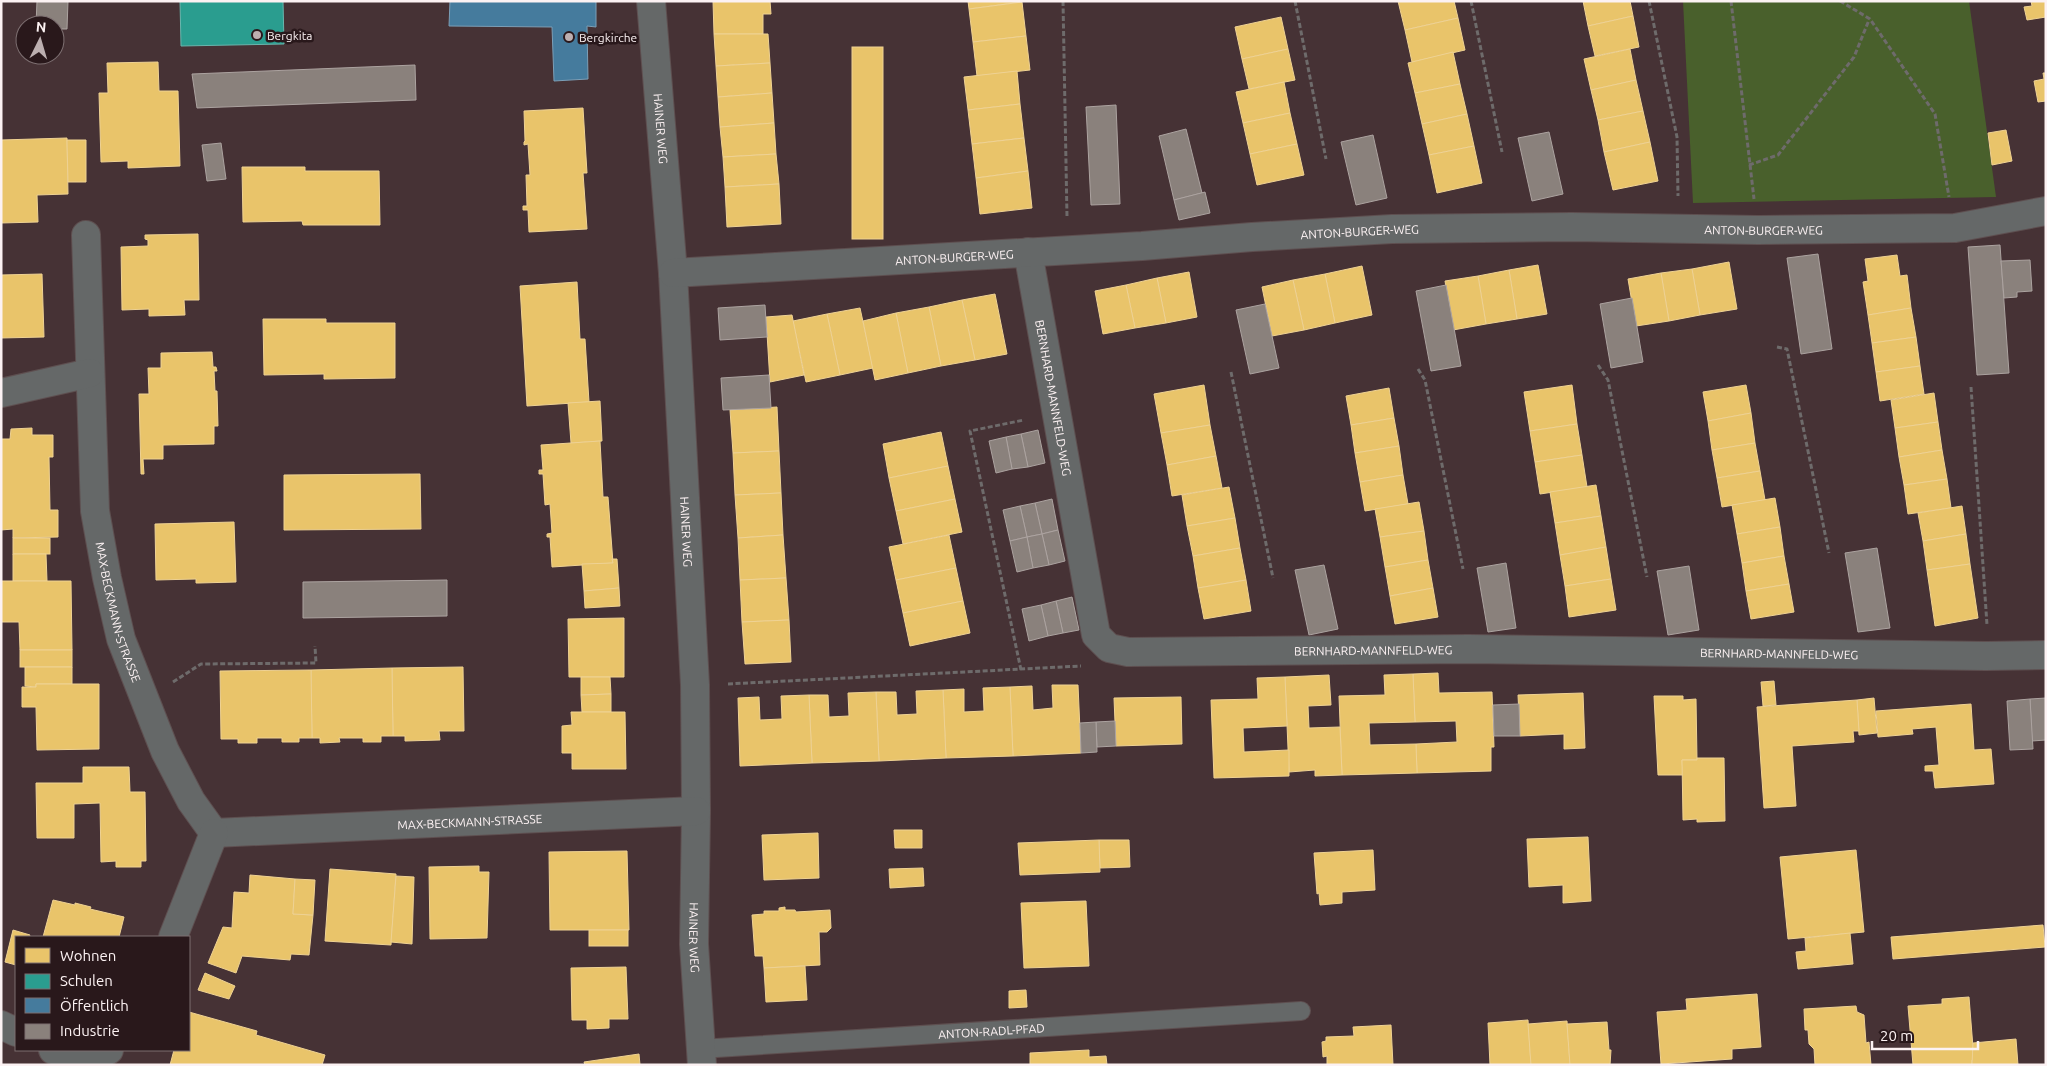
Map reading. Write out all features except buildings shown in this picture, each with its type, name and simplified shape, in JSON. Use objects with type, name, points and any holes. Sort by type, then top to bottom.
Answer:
[{"type":"street","name":"HAINER WEG","points":[[651,1],[674,273],[695,685],[694,944],[701,1057]]},
{"type":"street","name":"ANTON-BURGER-WEG","points":[[674,273],[1142,246],[1252,236],[1392,229],[1572,227],[1678,230],[1955,228],[2046,211]]},
{"type":"street","name":"MAX-BECKMANN-STRASSE","points":[[86,235],[95,511],[107,578],[121,639],[165,751],[191,800],[214,833],[696,811]]},
{"type":"street","name":"BERNHARD-MANNFELD-WEG","points":[[1028,252],[1096,635],[1109,648],[1128,652],[1468,649],[1986,656],[2046,655]]},
{"type":"street","points":[[1,393],[90,373]]},
{"type":"street","points":[[173,936],[214,833]]},
{"type":"street","points":[[1,1025],[15,1032]]},
{"type":"street","points":[[56,1051],[74,1056],[107,1051]]},
{"type":"lane","name":"ANTON-RADL-PFAD","points":[[701,1057],[1293,1012]]},
{"type":"path","points":[[1063,1],[1068,250]]},
{"type":"path","points":[[1296,1],[1326,159]]},
{"type":"path","points":[[1471,1],[1502,152]]},
{"type":"path","points":[[1649,1],[1678,137],[1678,230]]},
{"type":"path","points":[[1731,1],[1758,230]]},
{"type":"path","points":[[1840,1],[1870,19],[1935,114],[1955,228]]},
{"type":"path","points":[[1749,166],[1778,155],[1854,57],[1870,19]]},
{"type":"path","points":[[1776,347],[1787,349],[1829,552]]},
{"type":"path","points":[[1598,365],[1608,380],[1647,577]]},
{"type":"path","points":[[1418,369],[1425,380],[1463,570]]},
{"type":"path","points":[[1231,372],[1273,578]]},
{"type":"path","points":[[1971,387],[1987,626]]},
{"type":"path","points":[[1021,670],[970,431],[1057,414]]},
{"type":"path","points":[[145,702],[201,664],[316,663],[315,646]]},
{"type":"path","points":[[695,685],[1093,665],[1109,648]]},
{"type":"green space","points":[[1683,1],[1969,1],[1996,197],[1693,203]]},
{"type":"place","name":"Bergkita","points":[[257,35]]},
{"type":"place","name":"Bergkirche","points":[[569,37]]}]
